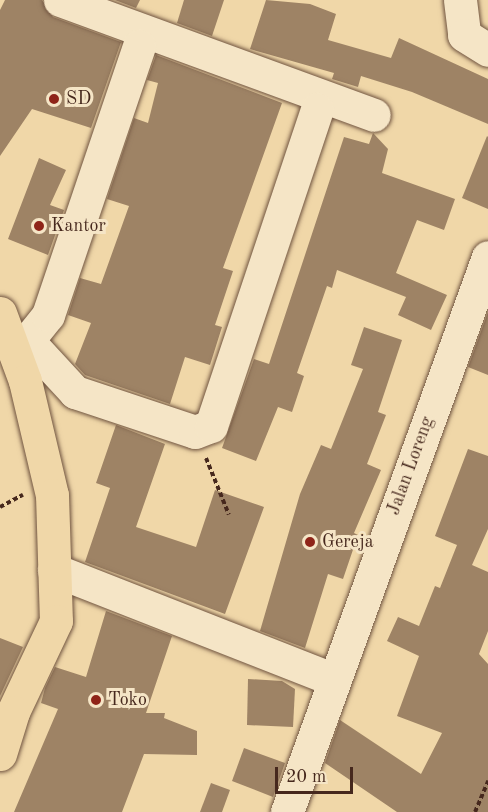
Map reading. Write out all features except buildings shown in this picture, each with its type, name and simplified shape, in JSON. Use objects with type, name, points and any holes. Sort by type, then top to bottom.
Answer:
[{"type":"highway","points":[[0,313],[21,348],[52,495],[54,570],[53,636],[13,712],[0,754]]},
{"type":"street","points":[[60,0],[374,115]]},
{"type":"street","points":[[460,0],[464,34],[488,50]]},
{"type":"street","points":[[139,46],[48,315],[21,348],[75,392],[195,432],[217,416],[317,108]]},
{"type":"street","name":"Jalan Loreng","points":[[287,812],[332,679],[488,257]]},
{"type":"street","points":[[54,570],[332,679]]},
{"type":"path","points":[[195,432],[229,515]]},
{"type":"path","points":[[475,812],[488,781]]},
{"type":"place","name":"SD","points":[[54,99]]},
{"type":"place","name":"Kantor","points":[[39,226]]},
{"type":"place","name":"Gereja","points":[[310,542]]},
{"type":"place","name":"Toko","points":[[96,700]]}]
